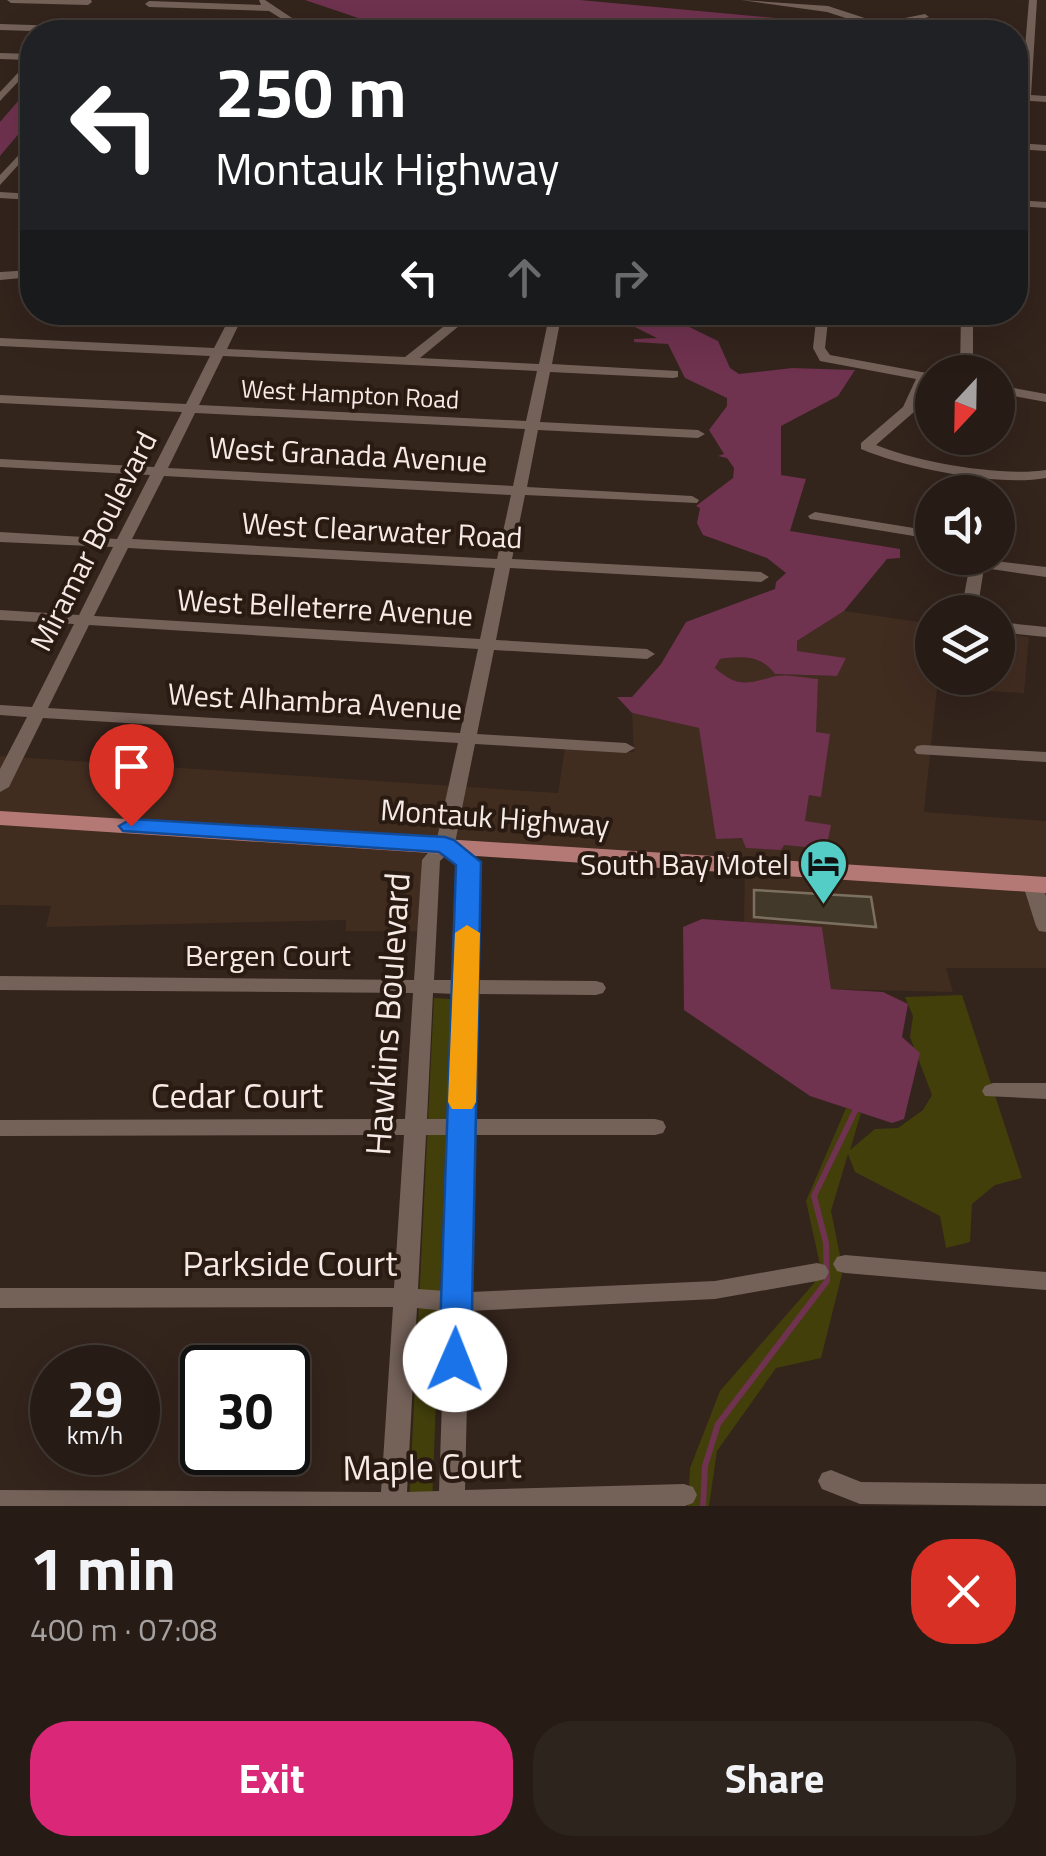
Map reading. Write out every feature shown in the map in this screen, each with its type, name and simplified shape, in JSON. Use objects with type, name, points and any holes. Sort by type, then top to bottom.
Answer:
[{"type":"main road","name":"Montauk Highway","points":[[0,818],[1039,885]]},
{"type":"street","points":[[12,0],[90,1]]},
{"type":"street","points":[[258,0],[289,20]]},
{"type":"street","points":[[745,0],[828,9],[868,20]]},
{"type":"street","points":[[1028,41],[1033,0]]},
{"type":"street","points":[[72,20],[90,1]]},
{"type":"street","points":[[151,2],[270,8]]},
{"type":"street","points":[[904,20],[925,16]]},
{"type":"street","points":[[0,98],[5,87]]},
{"type":"street","points":[[0,182],[20,163]]},
{"type":"street","name":"Miramar Boulevard","points":[[0,787],[233,325]]},
{"type":"street","points":[[408,361],[454,325]]},
{"type":"street","points":[[445,845],[553,325]]},
{"type":"street","points":[[822,325],[819,348],[825,358],[915,375]]},
{"type":"street","points":[[967,325],[967,355]]},
{"type":"street","points":[[0,342],[673,374]]},
{"type":"street","points":[[1015,392],[1046,398]]},
{"type":"street","points":[[915,399],[909,409],[866,446],[890,456],[1006,475],[1046,474]]},
{"type":"street","name":"West Hampton Road","points":[[0,400],[698,434]]},
{"type":"street","name":"West Granada Avenue","points":[[0,463],[692,500]]},
{"type":"street","points":[[815,516],[915,533]]},
{"type":"street","name":"West Clearwater Road","points":[[0,537],[761,576]]},
{"type":"street","points":[[1015,567],[1046,572]]},
{"type":"street","name":"West Belleterre Avenue","points":[[0,615],[647,654]]},
{"type":"street","points":[[1015,628],[1046,632]]},
{"type":"street","name":"West Alhambra Avenue","points":[[0,710],[626,748]]},
{"type":"street","points":[[923,750],[1046,758]]},
{"type":"street","name":"Hawkins Boulevard","points":[[393,1505],[431,860],[445,845],[469,862],[452,1504]]},
{"type":"street","points":[[1039,885],[1046,926]]},
{"type":"street","name":"Bergen Court","points":[[0,982],[596,988]]},
{"type":"street","points":[[994,1091],[1046,1092]]},
{"type":"street","name":"Cedar Court","points":[[0,1128],[654,1127]]},
{"type":"street","points":[[845,1264],[1046,1281]]},
{"type":"street","name":"Parkside Court","points":[[0,1298],[404,1297],[456,1302],[715,1290],[817,1272]]},
{"type":"street","points":[[831,1481],[860,1493],[1046,1495]]},
{"type":"street","name":"Maple Court","points":[[0,1502],[393,1505],[684,1495]]},
{"type":"shaded area","points":[[305,0],[580,0],[789,20],[449,18],[361,19]]},
{"type":"shaded area","points":[[20,99],[20,132],[0,156],[0,122]]},
{"type":"shaded area","points":[[685,325],[718,341],[730,368],[739,374],[792,368],[855,370],[838,396],[781,426],[781,475],[806,479],[790,531],[900,549],[900,558],[887,559],[844,611],[797,641],[797,651],[846,658],[837,676],[775,674],[764,663],[743,657],[720,659],[715,668],[737,682],[780,676],[818,679],[816,732],[830,734],[821,797],[809,795],[805,821],[831,825],[826,849],[784,845],[781,850],[746,848],[742,838],[716,839],[699,728],[632,713],[617,697],[632,697],[661,664],[686,622],[775,589],[776,582],[786,573],[767,558],[703,535],[697,523],[700,508],[696,506],[733,478],[734,468],[727,458],[718,456],[724,454],[709,430],[727,406],[727,398],[685,378],[668,344],[634,342],[657,338],[635,327]]},
{"type":"shaded area","points":[[844,611],[915,621],[915,695],[936,695],[924,812],[1046,821],[1046,968],[946,968],[953,992],[831,989],[822,927],[744,922],[745,864],[427,841],[419,931],[346,931],[346,920],[46,927],[51,906],[0,905],[0,756],[558,793],[565,748],[634,752],[632,713],[699,728],[743,838],[826,849],[805,822],[809,795],[821,796],[829,735],[816,733],[766,682],[745,684],[728,679],[715,668],[720,659],[743,656],[767,663],[775,674],[837,676],[845,658],[796,651],[797,641]]},
{"type":"shaded area","points":[[1015,635],[1029,637],[1024,693],[1015,692]]},
{"type":"shaded area","points":[[702,919],[822,927],[831,989],[883,992],[908,1004],[902,1037],[920,1053],[904,1119],[892,1123],[810,1096],[684,1010],[683,927]]},
{"type":"shaded area","points":[[962,995],[1022,1178],[995,1185],[972,1204],[970,1242],[946,1248],[940,1216],[855,1172],[848,1154],[831,1211],[843,1270],[821,1358],[776,1368],[717,1451],[709,1506],[688,1506],[690,1468],[720,1391],[822,1274],[806,1201],[846,1108],[861,1113],[850,1150],[875,1129],[898,1128],[923,1110],[932,1095],[910,1037],[913,1016],[905,997]]},
{"type":"shaded area","points":[[434,998],[451,999],[432,1506],[409,1506]]},
{"type":"building","name":"South Bay Motel","points":[[754,890],[871,897],[876,927],[754,917]]},
{"type":"waterway","points":[[703,1506],[705,1466],[718,1424],[827,1281],[826,1243],[814,1196],[856,1109]]},
{"type":"slow traffic","points":[[462,1102],[467,933]]},
{"type":"place","name":"South Bay Motel","points":[[824,906]]},
{"type":"route","points":[[131,826],[445,845],[469,862],[455,1360]]}]
